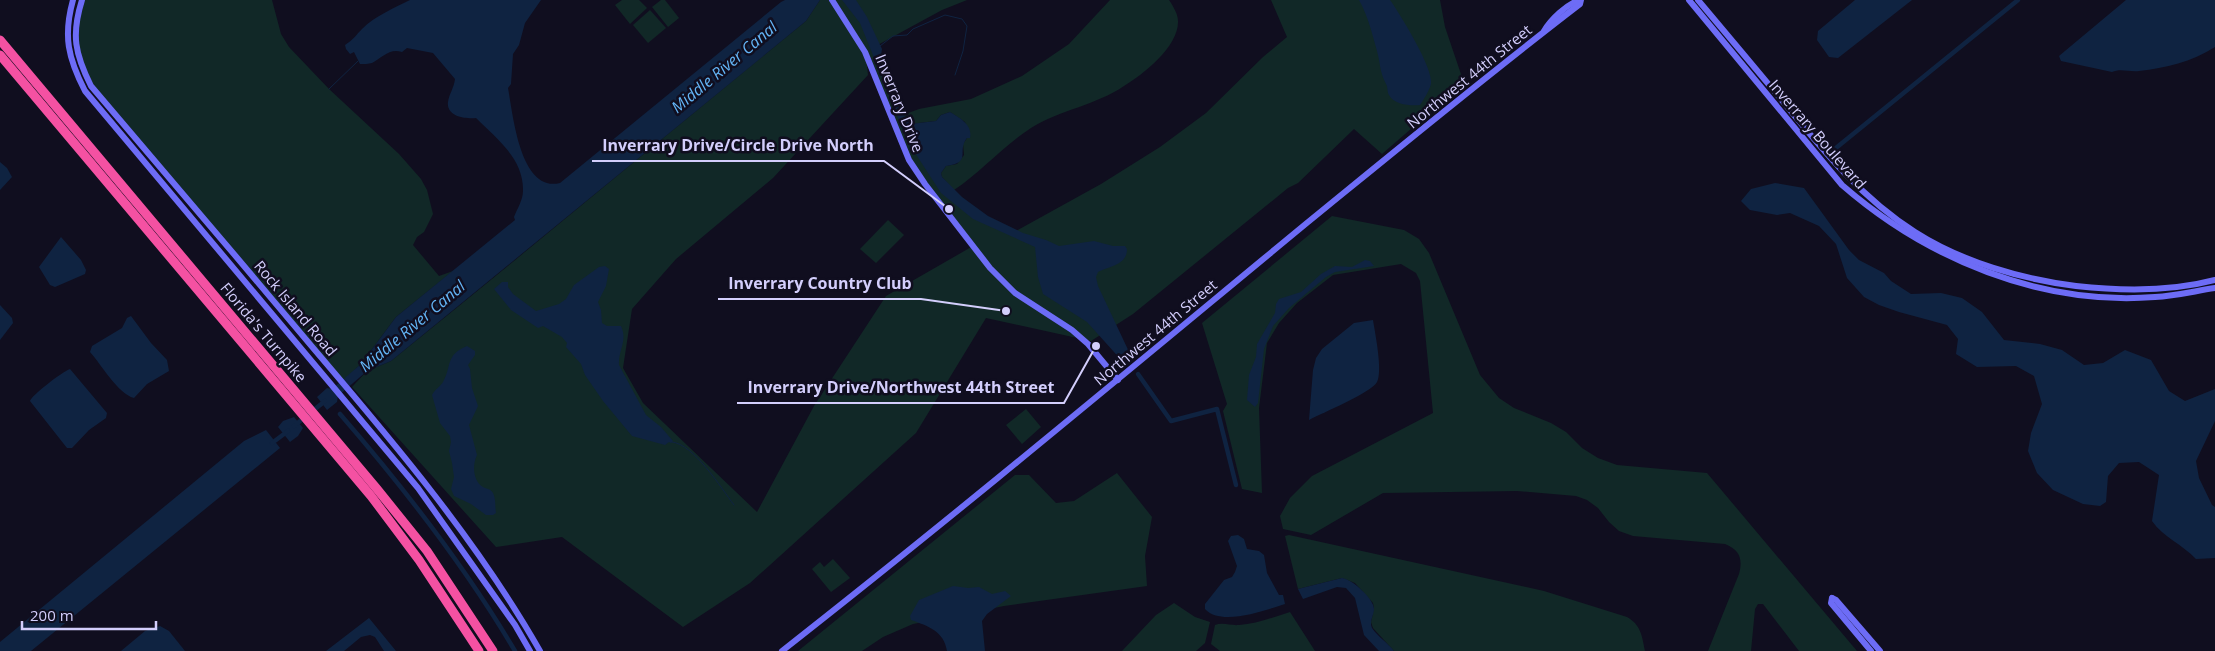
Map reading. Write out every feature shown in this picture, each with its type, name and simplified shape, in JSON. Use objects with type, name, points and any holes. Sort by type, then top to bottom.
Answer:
[{"type":"highway","name":"Florida's Turnpike","points":[[0,40],[306,403],[427,551],[493,651]]},
{"type":"highway","name":"Florida's Turnpike","points":[[0,55],[370,496],[420,560],[479,651]]},
{"type":"street","name":"Rock Island Road","points":[[73,0],[67,37],[68,53],[74,70],[85,90],[418,488],[515,625],[530,651]]},
{"type":"street","name":"Rock Island Road","points":[[82,0],[75,37],[76,51],[92,86],[340,379],[425,483],[490,573],[540,651]]},
{"type":"street","name":"Inverrary Drive","points":[[832,0],[865,52],[909,160],[925,184],[996,274],[1015,293],[1072,330],[1088,344],[1118,380]]},
{"type":"street","name":"Northwest 44th Street","points":[[782,651],[1118,380],[1415,134],[1543,32],[1553,20],[1581,0]]},
{"type":"street","name":"Inverrary Boulevard","points":[[1689,0],[1713,24],[1851,181],[1915,232],[1965,257],[2047,282],[2102,289],[2143,290],[2215,280]]},
{"type":"street","name":"Inverrary Boulevard","points":[[1698,0],[1713,24],[1842,185],[1870,209],[1913,238],[1966,265],[2002,277],[2064,292],[2101,296],[2155,297],[2215,288]]},
{"type":"street","points":[[1872,651],[1831,603],[1832,598],[1836,600],[1880,651]]},
{"type":"green space","points":[[85,0],[272,0],[281,34],[289,47],[329,89],[399,154],[421,179],[427,190],[433,214],[424,232],[417,237],[413,245],[439,276],[453,271],[396,317],[361,364],[345,379],[343,380],[94,86],[78,53],[78,24]]},
{"type":"green space","points":[[622,0],[639,0],[647,8],[630,24],[615,5]]},
{"type":"green space","points":[[661,0],[665,0],[679,18],[668,27],[652,7]]},
{"type":"green space","points":[[820,0],[967,0],[942,10],[874,47],[888,88],[924,166],[976,216],[1014,232],[1101,184],[1160,147],[1206,113],[1263,57],[1287,37],[1271,0],[1440,0],[1445,27],[1464,83],[1382,154],[1354,129],[1298,183],[1288,188],[1133,314],[1091,341],[986,318],[916,433],[750,583],[683,627],[562,537],[496,547],[352,387],[367,371],[391,361],[806,21]],"holes":[[[866,57],[909,160],[973,246],[886,296],[814,406],[757,512],[643,403],[623,368],[632,309],[676,259],[773,178],[868,75]]]},
{"type":"green space","points":[[1110,0],[1169,0],[1174,7],[1178,21],[1177,30],[1167,49],[1150,67],[1113,93],[1031,128],[954,190],[942,177],[941,173],[946,166],[957,164],[964,155],[963,144],[969,138],[965,122],[950,112],[941,115],[936,121],[910,124],[903,115],[919,109],[971,99],[1022,76],[1069,44]]},
{"type":"green space","points":[[650,10],[666,28],[648,43],[633,25]]},
{"type":"green space","points":[[1332,216],[1404,230],[1419,239],[1429,253],[1480,375],[1499,398],[1514,408],[1551,423],[1566,432],[1582,448],[1598,458],[1617,465],[1707,473],[1857,651],[1799,651],[1763,604],[1758,604],[1755,609],[1751,651],[1708,651],[1739,574],[1741,564],[1737,552],[1725,544],[1633,536],[1619,531],[1598,508],[1587,500],[1576,496],[1517,491],[1383,493],[1311,535],[1283,529],[1280,516],[1290,498],[1312,476],[1433,413],[1420,281],[1416,273],[1401,264],[1333,275],[1297,303],[1279,323],[1267,343],[1259,408],[1262,493],[1242,489],[1223,411],[1227,404],[1202,323]]},
{"type":"green space","points":[[888,220],[904,235],[876,263],[860,249]]},
{"type":"green space","points":[[1026,409],[1041,427],[1022,444],[1006,425]]},
{"type":"green space","points":[[1117,473],[1152,517],[1145,556],[1147,586],[1004,606],[913,624],[883,637],[862,651],[798,651],[1015,475],[1029,475],[1056,503],[1074,501]]},
{"type":"green space","points":[[1289,535],[1544,591],[1627,617],[1638,627],[1645,651],[1394,651],[1373,628],[1371,622],[1374,608],[1373,603],[1355,583],[1342,578],[1298,589],[1285,536]]},
{"type":"green space","points":[[833,559],[850,578],[831,592],[812,569],[820,562],[824,567]]},
{"type":"green space","points":[[1174,603],[1195,617],[1210,622],[1205,643],[1196,651],[1122,651],[1156,615]]},
{"type":"green space","points":[[1290,612],[1315,651],[1220,651],[1211,644],[1215,625],[1252,623]]},
{"type":"water","points":[[410,0],[541,0],[525,23],[519,45],[513,54],[511,84],[508,88],[516,132],[527,164],[536,176],[546,183],[560,183],[781,2],[785,0],[820,0],[806,21],[391,361],[367,371],[338,396],[337,402],[327,410],[317,397],[327,388],[332,389],[361,364],[396,317],[515,220],[514,217],[523,194],[519,169],[508,150],[476,118],[458,116],[450,111],[448,102],[455,79],[433,53],[407,48],[402,52],[389,52],[372,63],[360,64],[354,52],[350,54],[346,49],[345,45],[367,24]]},
{"type":"water","points":[[842,0],[856,0],[867,17],[882,49],[880,62],[886,76],[892,80],[899,93],[896,102],[910,124],[936,121],[941,115],[950,112],[962,119],[970,129],[970,138],[967,138],[964,143],[962,159],[959,162],[946,166],[941,173],[942,177],[962,197],[988,216],[1023,233],[1059,246],[1094,241],[1113,246],[1125,246],[1127,249],[1126,254],[1121,262],[1098,272],[1096,277],[1098,286],[1131,356],[1123,362],[1087,322],[1043,294],[1038,277],[1035,247],[973,219],[941,193],[908,142],[860,23]]},
{"type":"water","points":[[1359,0],[1390,0],[1408,29],[1431,77],[1430,87],[1420,105],[1399,103],[1389,95],[1370,25]]},
{"type":"water","points":[[1855,0],[1912,0],[1838,58],[1829,57],[1817,40],[1818,31]]},
{"type":"water","points":[[2126,0],[2215,0],[2215,47],[2197,57],[2178,64],[2139,71],[2118,70],[2112,72],[2061,61],[2059,56]]},
{"type":"water","points":[[0,162],[7,168],[12,177],[0,190]]},
{"type":"water","points":[[1775,183],[1804,188],[1849,250],[1859,260],[1884,273],[1891,281],[1911,294],[1941,293],[1962,298],[1982,312],[2004,340],[2040,344],[2062,350],[2084,365],[2103,363],[2125,350],[2151,360],[2169,391],[2185,401],[2215,389],[2215,421],[2196,461],[2199,478],[2212,505],[2215,507],[2215,558],[2196,559],[2162,532],[2152,521],[2159,475],[2139,462],[2119,463],[2108,476],[2106,502],[2100,506],[2083,504],[2053,490],[2037,473],[2028,451],[2031,433],[2042,404],[2034,376],[2016,366],[1977,367],[1956,354],[1958,339],[1947,325],[1899,312],[1864,297],[1847,278],[1836,244],[1819,226],[1790,213],[1777,215],[1750,210],[1741,201],[1751,189]]},
{"type":"water","points":[[61,237],[81,260],[86,270],[85,274],[55,287],[50,285],[39,267]]},
{"type":"water","points":[[1365,260],[1370,261],[1374,266],[1335,272],[1326,277],[1289,308],[1273,326],[1264,349],[1258,403],[1255,407],[1247,400],[1249,375],[1256,357],[1257,344],[1275,313],[1276,304],[1279,299],[1301,292],[1321,274],[1335,266],[1352,267]]},
{"type":"water","points":[[605,266],[609,269],[606,286],[598,302],[602,323],[607,326],[621,326],[624,336],[619,365],[646,415],[661,427],[673,441],[671,443],[669,442],[665,445],[632,436],[603,401],[585,375],[581,364],[566,347],[567,343],[562,337],[543,326],[538,328],[511,310],[494,289],[502,282],[508,282],[508,287],[513,294],[536,311],[559,304],[566,299],[574,285],[599,267]]},
{"type":"water","points":[[0,305],[12,318],[13,323],[0,340]]},
{"type":"water","points":[[131,316],[151,343],[167,360],[169,371],[147,384],[134,398],[116,385],[90,352],[92,346],[122,328],[127,318]]},
{"type":"water","points":[[1373,320],[1379,361],[1379,377],[1377,382],[1366,392],[1309,420],[1313,370],[1316,358],[1322,349],[1354,323]]},
{"type":"water","points":[[467,346],[475,351],[475,355],[468,365],[472,388],[478,406],[469,425],[477,455],[474,463],[474,472],[477,481],[493,493],[496,513],[493,515],[486,515],[471,504],[454,496],[451,489],[454,477],[449,451],[450,436],[440,423],[432,395],[443,382],[452,357],[460,349]]},
{"type":"water","points":[[70,369],[107,413],[106,418],[89,430],[72,448],[67,448],[30,401],[48,384]]},
{"type":"water","points":[[294,417],[303,428],[298,436],[290,442],[278,427],[283,421]]},
{"type":"water","points":[[266,430],[280,448],[31,651],[0,651],[0,642],[244,441]]},
{"type":"water","points":[[1238,535],[1244,539],[1247,549],[1259,551],[1264,555],[1267,573],[1279,595],[1283,595],[1285,604],[1244,616],[1222,617],[1212,614],[1205,609],[1205,604],[1224,580],[1232,577],[1235,572],[1237,566],[1228,541],[1231,536]]},
{"type":"water","points":[[1342,578],[1357,586],[1367,595],[1374,609],[1371,623],[1372,628],[1394,651],[1379,651],[1364,635],[1355,598],[1346,588],[1337,587],[1303,599],[1298,589]]},
{"type":"water","points":[[953,586],[979,587],[992,594],[1005,591],[1011,596],[987,614],[982,621],[985,651],[947,651],[939,634],[929,627],[911,620],[910,616],[919,600]]},
{"type":"water","points":[[369,618],[396,651],[384,651],[375,637],[370,635],[361,637],[344,651],[326,651]]},
{"type":"water","points":[[160,626],[169,631],[185,651],[121,651],[145,631]]},
{"type":"waterway","points":[[1831,152],[2018,0]]},
{"type":"waterway","points":[[880,46],[893,36],[907,35],[913,29],[945,15],[962,19],[967,26],[963,51],[955,75]]},
{"type":"waterway","points":[[329,89],[358,61]]},
{"type":"waterway","points":[[1138,374],[1171,421],[1217,409],[1236,485]]},
{"type":"waterway","name":"Middle River Canal","points":[[294,426],[325,401]]},
{"type":"waterway","points":[[340,414],[388,471],[455,558],[515,651]]},
{"type":"waterway","name":"Middle River Canal","points":[[272,443],[288,431]]},
{"type":"waterway","points":[[672,442],[689,450],[698,458],[734,505]]},
{"type":"place","name":"Inverrary Drive/Circle Drive North","points":[[949,209]]},
{"type":"place","name":"Inverrary Country Club","points":[[1006,311]]},
{"type":"place","name":"Inverrary Drive/Northwest 44th Street","points":[[1096,346]]}]
